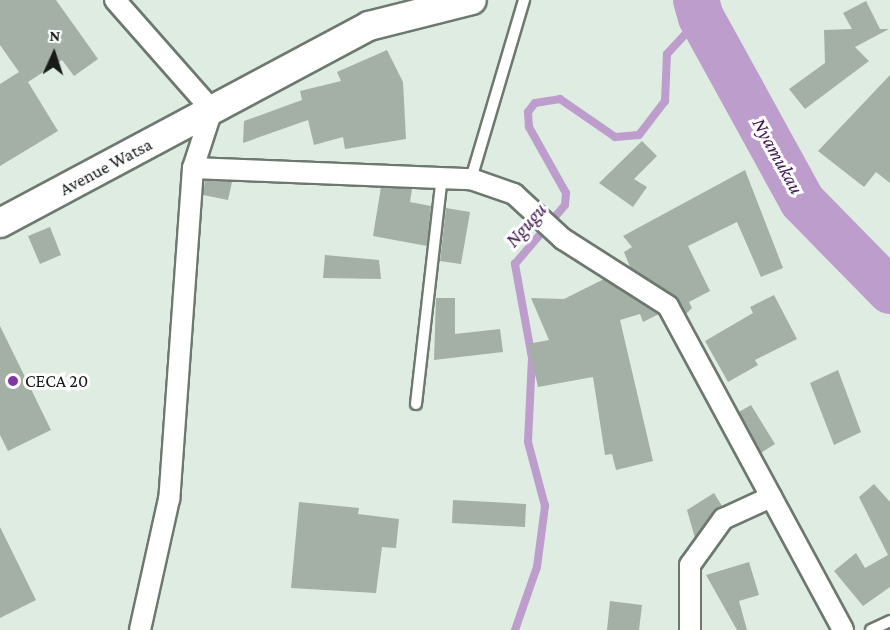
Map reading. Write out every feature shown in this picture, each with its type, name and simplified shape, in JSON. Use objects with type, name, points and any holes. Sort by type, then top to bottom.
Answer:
[{"type":"street","points":[[115,0],[212,110],[193,168],[169,499],[140,630]]},
{"type":"street","name":"Avenue Watsa","points":[[0,223],[369,26],[472,0]]},
{"type":"street","points":[[193,168],[471,179],[514,194],[563,239],[668,306],[843,630]]},
{"type":"street","points":[[690,630],[690,565],[723,519],[771,497]]},
{"type":"lane","points":[[471,179],[524,0]]},
{"type":"lane","points":[[416,404],[442,177]]},
{"type":"lane","points":[[871,630],[890,621]]},
{"type":"building","points":[[0,0],[56,0],[98,59],[74,76],[62,60],[28,82],[58,131],[0,166],[0,84],[19,72],[0,45]]},
{"type":"building","points":[[866,1],[880,29],[889,29],[855,47],[869,61],[805,109],[789,89],[825,63],[824,30],[852,29],[843,13]]},
{"type":"building","points":[[387,50],[403,82],[406,139],[345,149],[343,137],[314,145],[308,120],[243,143],[244,121],[302,100],[300,91],[341,81],[337,72]]},
{"type":"building","points":[[890,75],[890,183],[876,172],[864,187],[818,151]]},
{"type":"building","points":[[642,141],[657,156],[634,179],[647,187],[633,207],[599,183]]},
{"type":"building","points":[[745,170],[783,268],[761,277],[737,222],[688,246],[710,291],[689,302],[692,308],[686,314],[674,296],[630,267],[624,252],[632,247],[623,236]]},
{"type":"building","points":[[205,180],[232,182],[228,200],[203,195]]},
{"type":"building","points":[[381,187],[412,189],[410,202],[431,206],[427,246],[373,236]]},
{"type":"building","points":[[446,208],[470,212],[461,264],[440,261]]},
{"type":"building","points":[[50,227],[61,255],[40,264],[28,236]]},
{"type":"building","points":[[325,255],[379,260],[381,279],[323,278]]},
{"type":"building","points":[[604,279],[659,314],[643,322],[640,314],[620,320],[653,461],[616,470],[612,454],[605,455],[593,377],[538,387],[528,344],[549,340],[531,298],[564,299]]},
{"type":"building","points":[[774,295],[797,339],[755,360],[758,365],[728,382],[705,341],[753,313],[750,307]]},
{"type":"building","points":[[436,298],[455,298],[455,334],[500,329],[503,352],[434,360]]},
{"type":"building","points":[[0,326],[51,430],[8,451],[0,435]]},
{"type":"building","points":[[838,370],[861,432],[834,445],[810,383]]},
{"type":"building","points":[[751,405],[775,444],[761,453],[739,412]]},
{"type":"building","points":[[874,484],[890,502],[890,587],[863,606],[834,571],[856,553],[865,568],[888,555],[859,497]]},
{"type":"building","points":[[714,493],[722,506],[695,538],[687,510]]},
{"type":"building","points":[[453,500],[526,504],[525,527],[452,523]]},
{"type":"building","points":[[299,502],[359,508],[358,514],[399,519],[396,548],[382,547],[376,593],[291,588]]},
{"type":"building","points":[[0,527],[36,600],[0,618]]},
{"type":"building","points":[[749,562],[759,595],[739,601],[747,630],[737,630],[706,575]]},
{"type":"building","points":[[610,601],[642,605],[639,630],[607,630]]},
{"type":"waterway","name":"Nyamukau","points":[[696,0],[701,17],[802,201],[890,291]]},
{"type":"waterway","name":"Ngugu","points":[[515,630],[537,567],[545,506],[528,442],[532,358],[515,264],[565,205],[566,193],[529,127],[528,112],[535,103],[560,99],[615,137],[639,135],[665,101],[667,54],[701,17]]},
{"type":"place","name":"CECA 20","points":[[13,381]]}]
